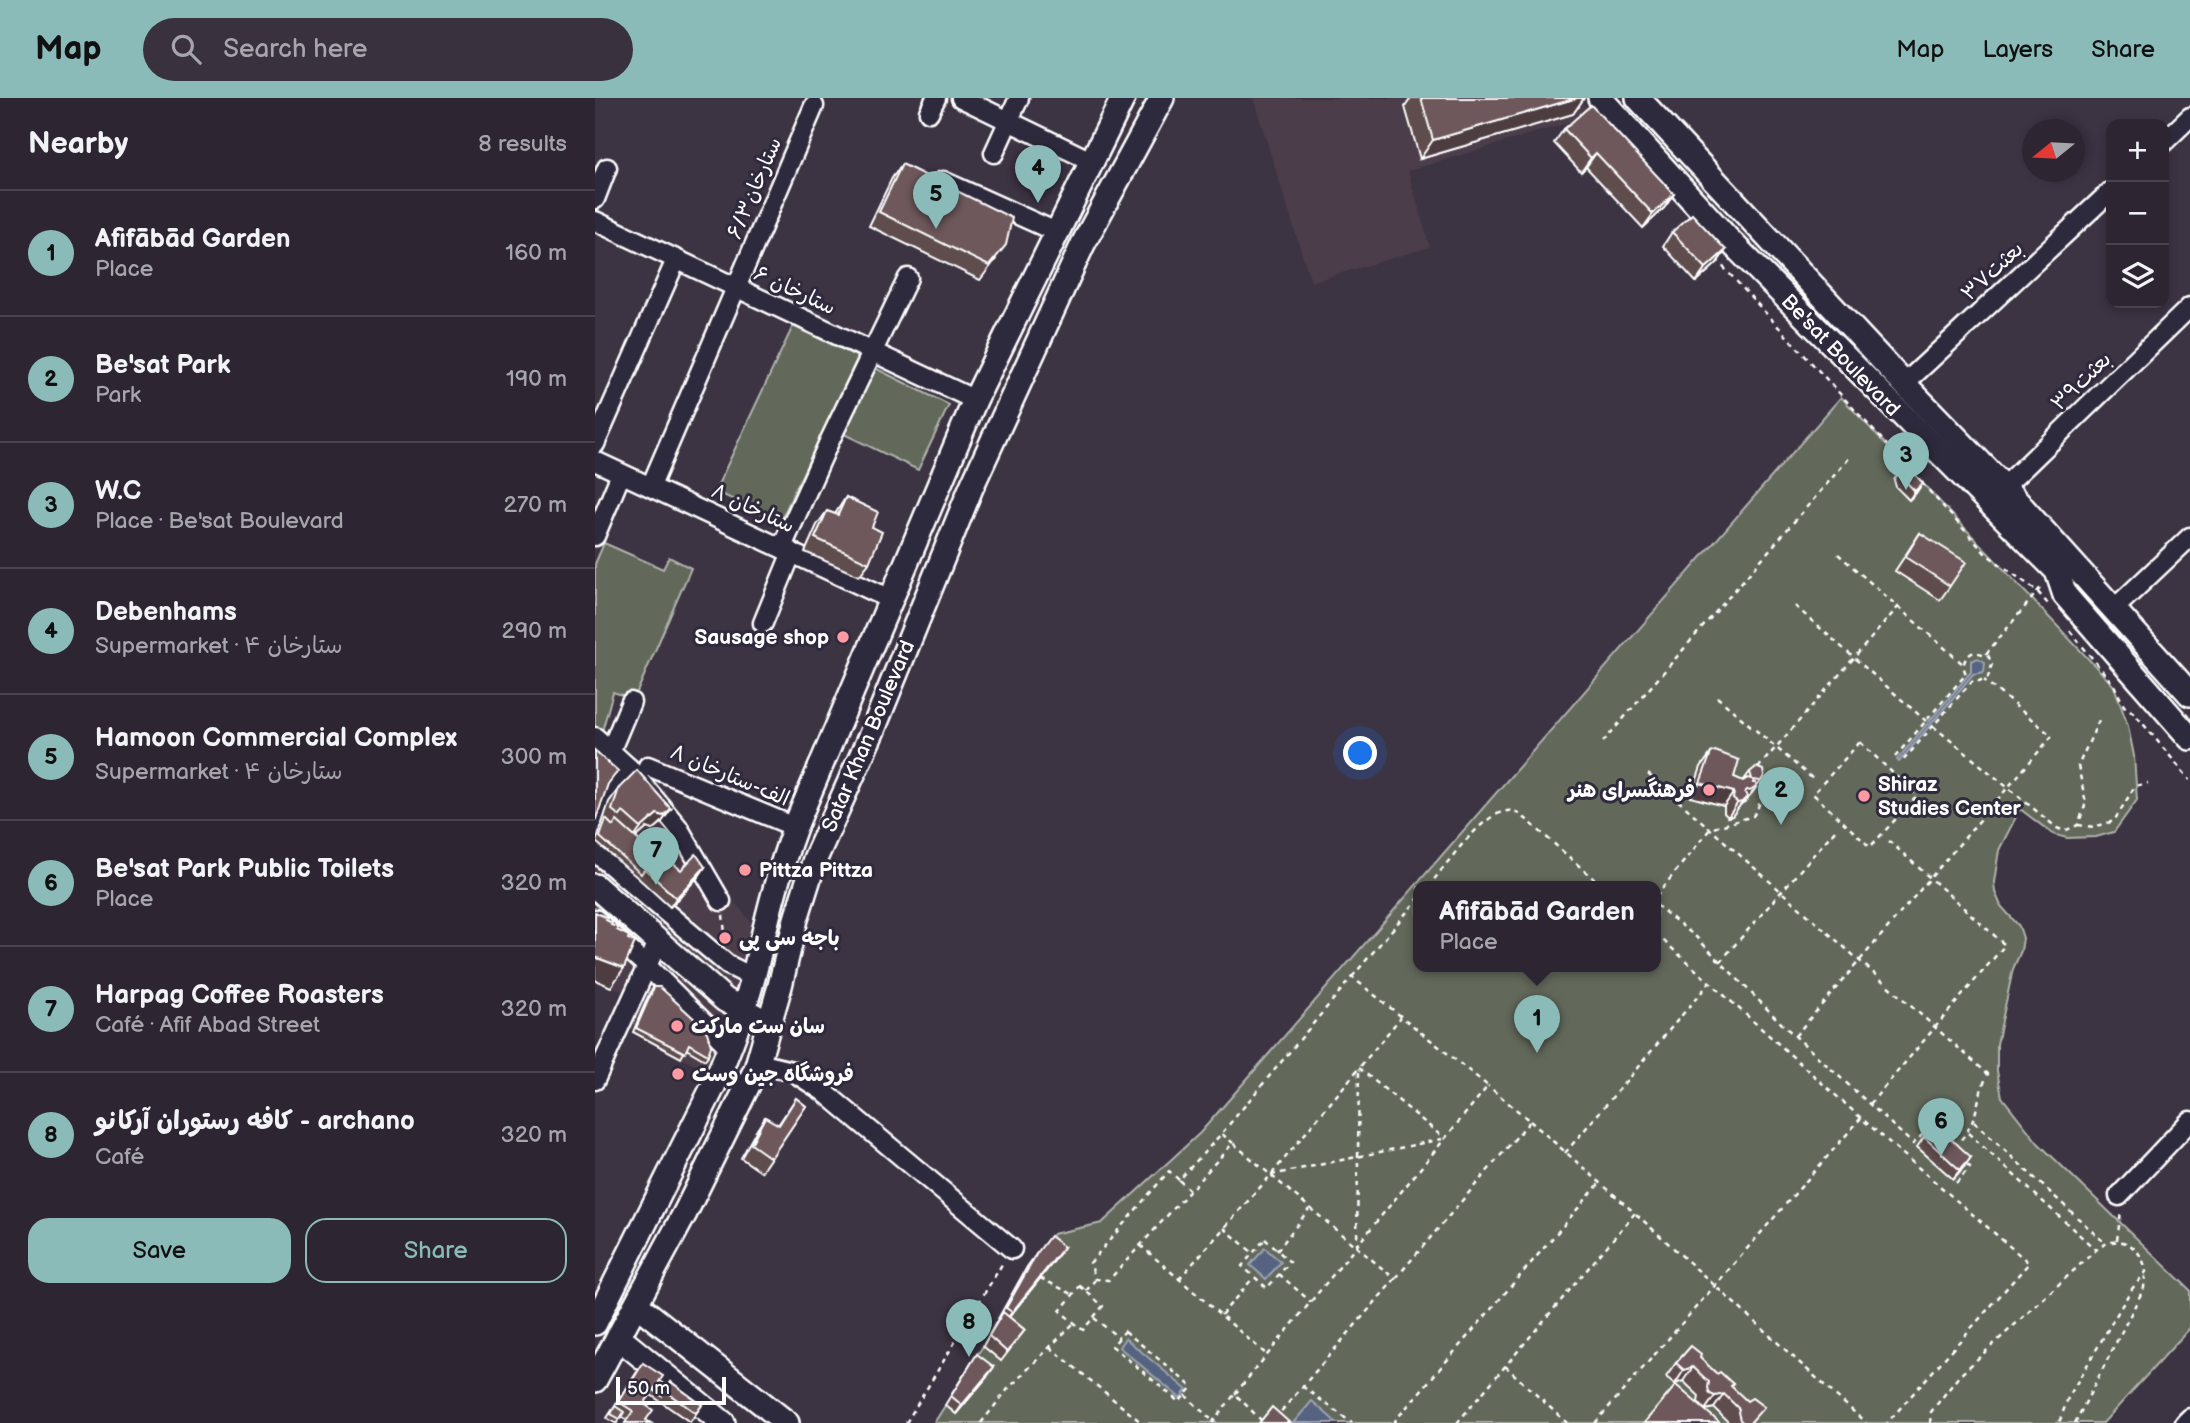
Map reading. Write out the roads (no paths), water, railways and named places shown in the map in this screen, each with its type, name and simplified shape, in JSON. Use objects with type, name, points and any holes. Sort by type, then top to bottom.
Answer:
[{"type":"main road","name":"Satar Khan Boulevard","points":[[595,1323],[730,1048],[795,827],[975,400],[1123,98]]},
{"type":"main road","name":"Satar Khan Boulevard","points":[[595,1380],[685,1213],[758,1063],[812,865],[873,730],[971,488],[1083,244],[1162,98]]},
{"type":"main road","name":"Be'sat Boulevard","points":[[1642,99],[1749,217],[2004,487],[2190,694]]},
{"type":"main road","name":"Be'sat Boulevard","points":[[1594,108],[1726,237],[2057,571],[2065,595],[2190,738]]},
{"type":"main road","points":[[1726,237],[1749,217]]},
{"type":"main road","points":[[595,886],[725,1000],[742,1011],[770,1022]]},
{"type":"main road","points":[[636,1305],[785,1422]]},
{"type":"main road","points":[[618,1337],[723,1423]]},
{"type":"street","points":[[961,98],[1091,161]]},
{"type":"street","points":[[993,153],[1019,98]]},
{"type":"street","name":"ستارخان۶/۳","points":[[652,486],[814,106]]},
{"type":"street","points":[[2169,137],[2190,117]]},
{"type":"street","points":[[595,199],[607,168]]},
{"type":"street","points":[[943,181],[1056,232]]},
{"type":"street","name":"بعثت۳۷","points":[[1905,384],[2106,196]]},
{"type":"street","name":"ستارخان ۶","points":[[595,221],[975,400]]},
{"type":"street","points":[[595,444],[676,260]]},
{"type":"street","points":[[763,623],[787,550],[829,442],[908,278]]},
{"type":"street","name":"بعثت۳۹","points":[[2004,487],[2190,307]]},
{"type":"street","name":"ستارخان ۸","points":[[595,461],[890,599]]},
{"type":"street","points":[[595,536],[621,474]]},
{"type":"street","points":[[2115,608],[2190,537]]},
{"type":"street","points":[[610,752],[631,702]]},
{"type":"street","points":[[595,737],[629,768],[678,827],[721,901]]},
{"type":"street","name":"۸ الف-ستارخان","points":[[648,766],[795,827]]},
{"type":"street","points":[[595,827],[605,800],[629,768]]},
{"type":"street","points":[[595,852],[729,965],[753,977]]},
{"type":"street","points":[[595,919],[730,1048]]},
{"type":"street","points":[[595,1080],[658,942]]},
{"type":"street","points":[[758,1063],[792,1071],[823,1091],[1012,1249]]},
{"type":"street","points":[[2119,1196],[2190,1121]]},
{"type":"street","points":[[2185,1423],[2190,1418]]},
{"type":"water","points":[[1978,658],[1985,662],[1984,672],[1973,674],[1899,762],[1897,760],[1971,672],[1971,661]]},
{"type":"water","points":[[1265,1248],[1281,1262],[1266,1279],[1250,1265]]},
{"type":"water","points":[[1125,1338],[1187,1390],[1180,1398],[1119,1347]]},
{"type":"water","points":[[1312,1401],[1337,1423],[1293,1423]]},
{"type":"place","name":"Debenhams","points":[[1038,203]]},
{"type":"place","name":"Hamoon Commercial Complex","points":[[936,229]]},
{"type":"place","name":"W.C","points":[[1906,490]]},
{"type":"place","name":"Sausage shop","points":[[843,637]]},
{"type":"place","name":"فرهنگسرای هنر","points":[[1709,790]]},
{"type":"place","name":"Shiraz Studies Center","points":[[1864,796]]},
{"type":"place","name":"Be'sat Park","points":[[1781,825]]},
{"type":"place","name":"Pittza Pittza","points":[[745,870]]},
{"type":"place","name":"Harpag Coffee Roasters","points":[[656,885]]},
{"type":"place","name":"باجه سی پی","points":[[725,938]]},
{"type":"place","name":"سان ست مارکت","points":[[677,1026]]},
{"type":"place","name":"Afifābād Garden","points":[[1537,1053]]},
{"type":"place","name":"فروشگاه جین وست","points":[[678,1074]]},
{"type":"place","name":"Be'sat Park Public Toilets","points":[[1941,1156]]},
{"type":"place","name":"کافه رستوران آرکانو - archano","points":[[969,1357]]}]
